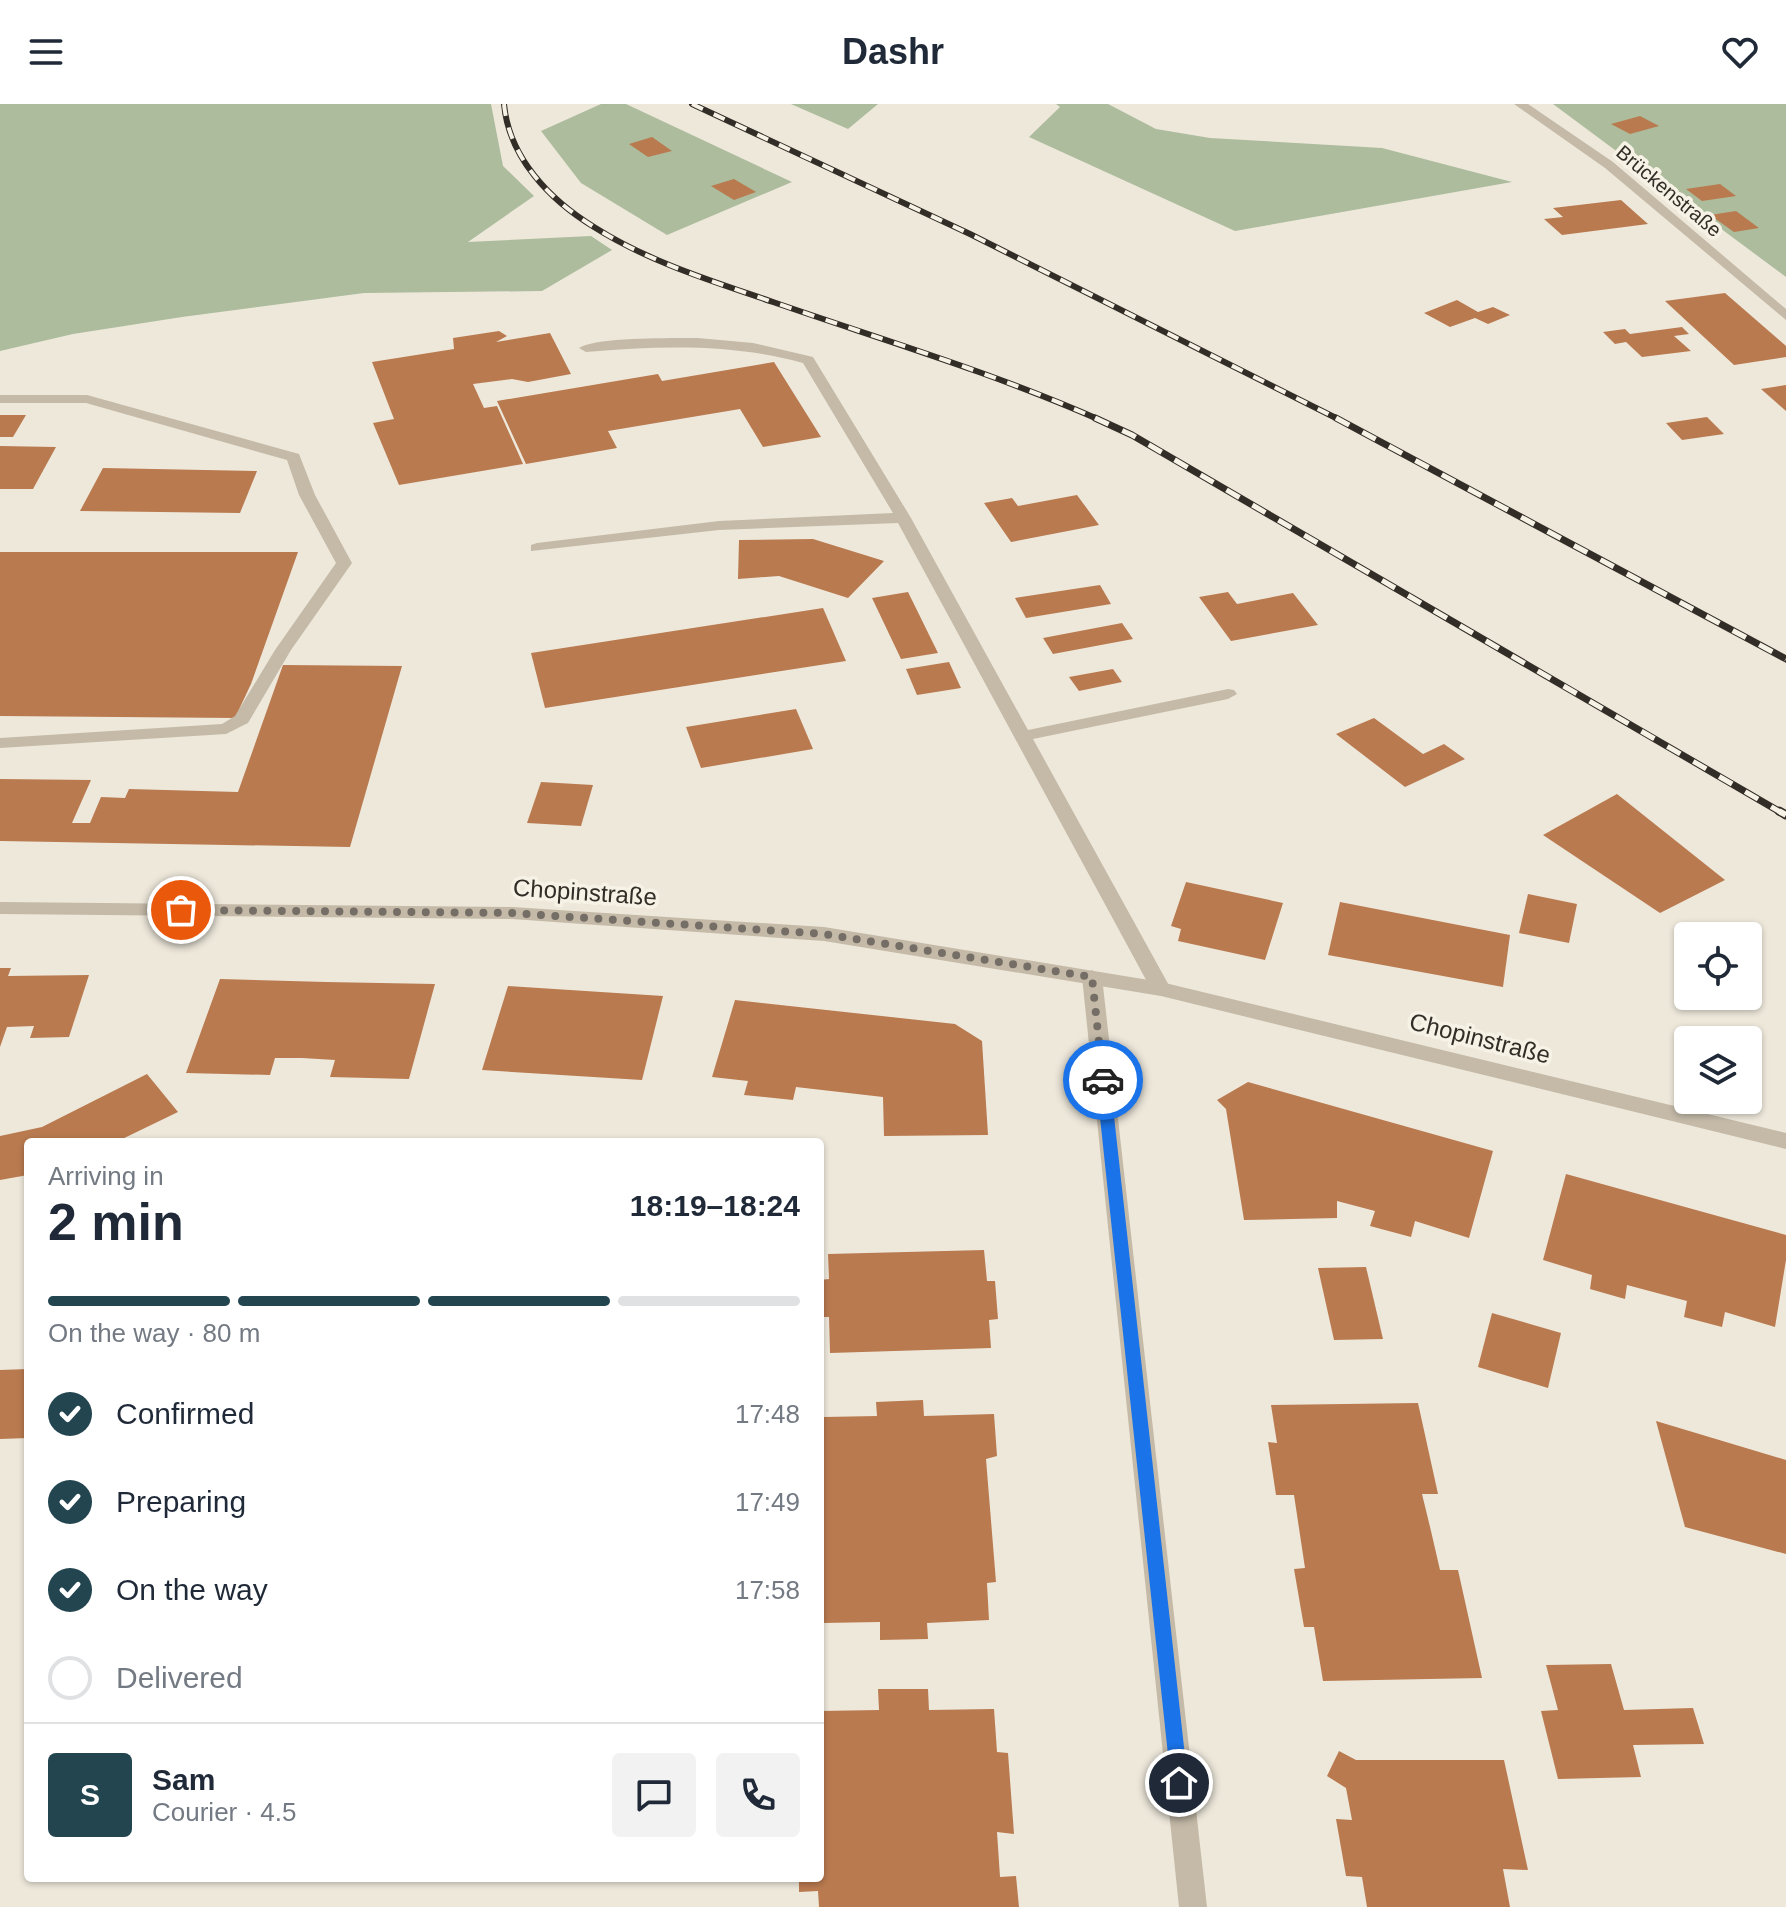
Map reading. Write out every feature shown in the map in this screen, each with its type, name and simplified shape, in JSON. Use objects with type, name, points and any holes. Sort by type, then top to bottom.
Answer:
[{"type":"street","name":"Brückenstraße","points":[[1520,104],[1609,165],[1786,316]]},
{"type":"street","points":[[586,348],[691,341],[770,347],[808,360],[903,518],[1161,989]]},
{"type":"street","points":[[0,399],[87,399],[294,457],[307,495],[344,563],[283,650],[242,719],[226,729],[0,743]]},
{"type":"street","points":[[537,548],[633,531],[772,519],[903,518]]},
{"type":"street","points":[[1022,736],[1228,694]]},
{"type":"street","name":"Chopinstraße","points":[[0,908],[512,913],[824,934],[1161,989],[1786,1141]]},
{"type":"street","points":[[1092,977],[1193,1907]]},
{"type":"green space","points":[[0,104],[491,104],[503,166],[534,196],[468,242],[591,236],[612,250],[542,291],[364,293],[73,334],[0,351]]},
{"type":"green space","points":[[601,104],[626,104],[792,182],[667,235],[581,183],[541,131]]},
{"type":"green space","points":[[791,104],[878,104],[848,129]]},
{"type":"green space","points":[[1056,104],[1108,104],[1156,129],[1210,138],[1382,148],[1512,182],[1235,231],[1029,137],[1060,107]]},
{"type":"green space","points":[[1553,104],[1786,104],[1786,277]]},
{"type":"building","points":[[1640,116],[1659,126],[1630,134],[1611,124]]},
{"type":"building","points":[[652,137],[672,151],[648,157],[629,144]]},
{"type":"building","points":[[734,179],[756,192],[734,200],[711,186]]},
{"type":"building","points":[[1720,184],[1736,196],[1702,201],[1686,189]]},
{"type":"building","points":[[1621,200],[1648,224],[1562,235],[1544,219],[1563,217],[1553,208]]},
{"type":"building","points":[[1736,211],[1759,228],[1734,232],[1710,215]]},
{"type":"building","points":[[1725,293],[1786,346],[1786,357],[1734,365],[1665,301]]},
{"type":"building","points":[[1457,300],[1478,312],[1493,307],[1510,315],[1488,324],[1475,318],[1450,327],[1424,313]]},
{"type":"building","points":[[1682,327],[1689,334],[1674,336],[1691,351],[1642,357],[1626,342],[1615,344],[1603,332],[1625,329],[1630,334]]},
{"type":"building","points":[[499,331],[507,336],[496,342],[550,333],[571,374],[528,382],[512,379],[473,384],[484,408],[497,406],[523,464],[399,485],[373,423],[394,419],[372,362],[454,349],[453,338]]},
{"type":"building","points":[[774,362],[821,437],[763,447],[740,409],[608,431],[617,448],[526,464],[497,401],[658,374],[662,381]]},
{"type":"building","points":[[1786,385],[1786,411],[1761,389]]},
{"type":"building","points":[[0,415],[26,415],[13,437],[0,437]]},
{"type":"building","points":[[1707,417],[1724,434],[1682,440],[1666,423]]},
{"type":"building","points":[[0,446],[56,447],[33,489],[0,489]]},
{"type":"building","points":[[103,468],[257,471],[240,513],[80,511]]},
{"type":"building","points":[[1077,495],[1099,525],[1011,542],[984,503],[1012,498],[1018,506]]},
{"type":"building","points":[[813,539],[884,561],[848,598],[779,576],[738,579],[739,540]]},
{"type":"building","points":[[0,552],[298,552],[251,684],[235,718],[0,716]]},
{"type":"building","points":[[1100,585],[1111,604],[1026,618],[1015,598]]},
{"type":"building","points":[[908,592],[938,653],[901,659],[872,598]]},
{"type":"building","points":[[1228,592],[1237,604],[1293,593],[1318,625],[1231,641],[1199,597]]},
{"type":"building","points":[[823,608],[846,661],[545,708],[531,653]]},
{"type":"building","points":[[1122,623],[1133,639],[1053,654],[1043,638]]},
{"type":"building","points":[[949,662],[961,688],[917,695],[906,669]]},
{"type":"building","points":[[283,665],[402,666],[350,847],[0,841],[0,779],[91,780],[72,823],[90,823],[101,797],[125,798],[129,789],[238,792]]},
{"type":"building","points":[[1113,669],[1122,682],[1079,691],[1069,677]]},
{"type":"building","points":[[796,709],[813,749],[701,768],[686,727]]},
{"type":"building","points":[[1374,718],[1423,754],[1444,744],[1465,759],[1405,787],[1336,734]]},
{"type":"building","points":[[541,782],[593,785],[581,826],[527,823]]},
{"type":"building","points":[[1617,794],[1725,880],[1660,913],[1543,835]]},
{"type":"building","points":[[1186,882],[1283,903],[1265,960],[1178,941],[1181,929],[1171,926]]},
{"type":"building","points":[[1528,894],[1577,904],[1569,943],[1519,933]]},
{"type":"building","points":[[1340,902],[1510,935],[1503,987],[1328,955]]},
{"type":"building","points":[[0,968],[11,968],[8,976],[89,975],[69,1037],[30,1038],[34,1026],[7,1027],[0,1047]]},
{"type":"building","points":[[220,979],[435,984],[409,1079],[330,1077],[335,1060],[302,1058],[275,1058],[270,1075],[186,1073]]},
{"type":"building","points":[[508,986],[663,996],[642,1080],[482,1070]]},
{"type":"building","points":[[735,1000],[955,1024],[982,1041],[988,1135],[884,1136],[883,1097],[796,1087],[793,1100],[744,1095],[748,1081],[712,1077]]},
{"type":"building","points":[[147,1074],[178,1112],[124,1138],[24,1138],[24,1176],[0,1180],[0,1136],[42,1127]]},
{"type":"building","points":[[1248,1082],[1493,1151],[1469,1238],[1415,1221],[1411,1237],[1370,1226],[1375,1211],[1337,1201],[1337,1218],[1244,1220],[1226,1109],[1217,1100]]},
{"type":"building","points":[[1566,1174],[1786,1235],[1786,1260],[1775,1327],[1725,1312],[1722,1327],[1684,1317],[1687,1301],[1627,1285],[1625,1299],[1590,1289],[1592,1275],[1543,1260]]},
{"type":"building","points":[[984,1250],[987,1281],[995,1281],[998,1319],[989,1320],[991,1348],[830,1353],[829,1317],[824,1317],[824,1280],[829,1279],[828,1254]]},
{"type":"building","points":[[1366,1267],[1383,1339],[1334,1340],[1318,1268]]},
{"type":"building","points":[[1492,1313],[1561,1333],[1548,1388],[1478,1367]]},
{"type":"building","points":[[24,1369],[24,1438],[0,1439],[0,1370]]},
{"type":"building","points":[[923,1400],[924,1416],[994,1414],[997,1456],[986,1459],[996,1582],[987,1583],[989,1620],[927,1623],[928,1639],[880,1640],[880,1622],[824,1623],[824,1417],[877,1416],[876,1402]]},
{"type":"building","points":[[1418,1403],[1438,1494],[1422,1494],[1440,1570],[1458,1570],[1482,1678],[1323,1681],[1314,1627],[1304,1627],[1294,1569],[1305,1568],[1294,1495],[1276,1495],[1268,1442],[1277,1443],[1271,1405]]},
{"type":"building","points":[[1656,1421],[1786,1460],[1786,1554],[1685,1527]]},
{"type":"building","points":[[1611,1664],[1624,1710],[1693,1708],[1704,1744],[1633,1745],[1641,1777],[1558,1779],[1541,1711],[1558,1710],[1546,1665]]},
{"type":"building","points":[[878,1689],[928,1689],[929,1710],[994,1709],[997,1752],[1008,1753],[1014,1834],[997,1832],[1000,1877],[1016,1876],[1019,1907],[819,1907],[818,1891],[799,1892],[799,1882],[824,1882],[824,1711],[879,1710]]},
{"type":"building","points":[[1339,1751],[1356,1760],[1504,1760],[1528,1870],[1503,1869],[1510,1907],[1367,1907],[1362,1877],[1346,1876],[1336,1819],[1352,1820],[1346,1788],[1327,1776]]},
{"type":"railway","points":[[504,104],[514,142],[534,176],[562,204],[615,239],[659,261],[704,278],[979,372],[1100,420]]},
{"type":"railway","points":[[692,104],[970,234],[1340,420]]},
{"type":"railway","points":[[1095,418],[1132,435],[1782,813]]},
{"type":"railway","points":[[1336,418],[1786,659]]},
{"type":"railway","points":[[1779,811],[1786,815]]},
{"type":"way so far","points":[[181,910],[512,913],[824,934],[1092,977],[1103,1080]]},
{"type":"route","points":[[1103,1080],[1179,1783]]}]
